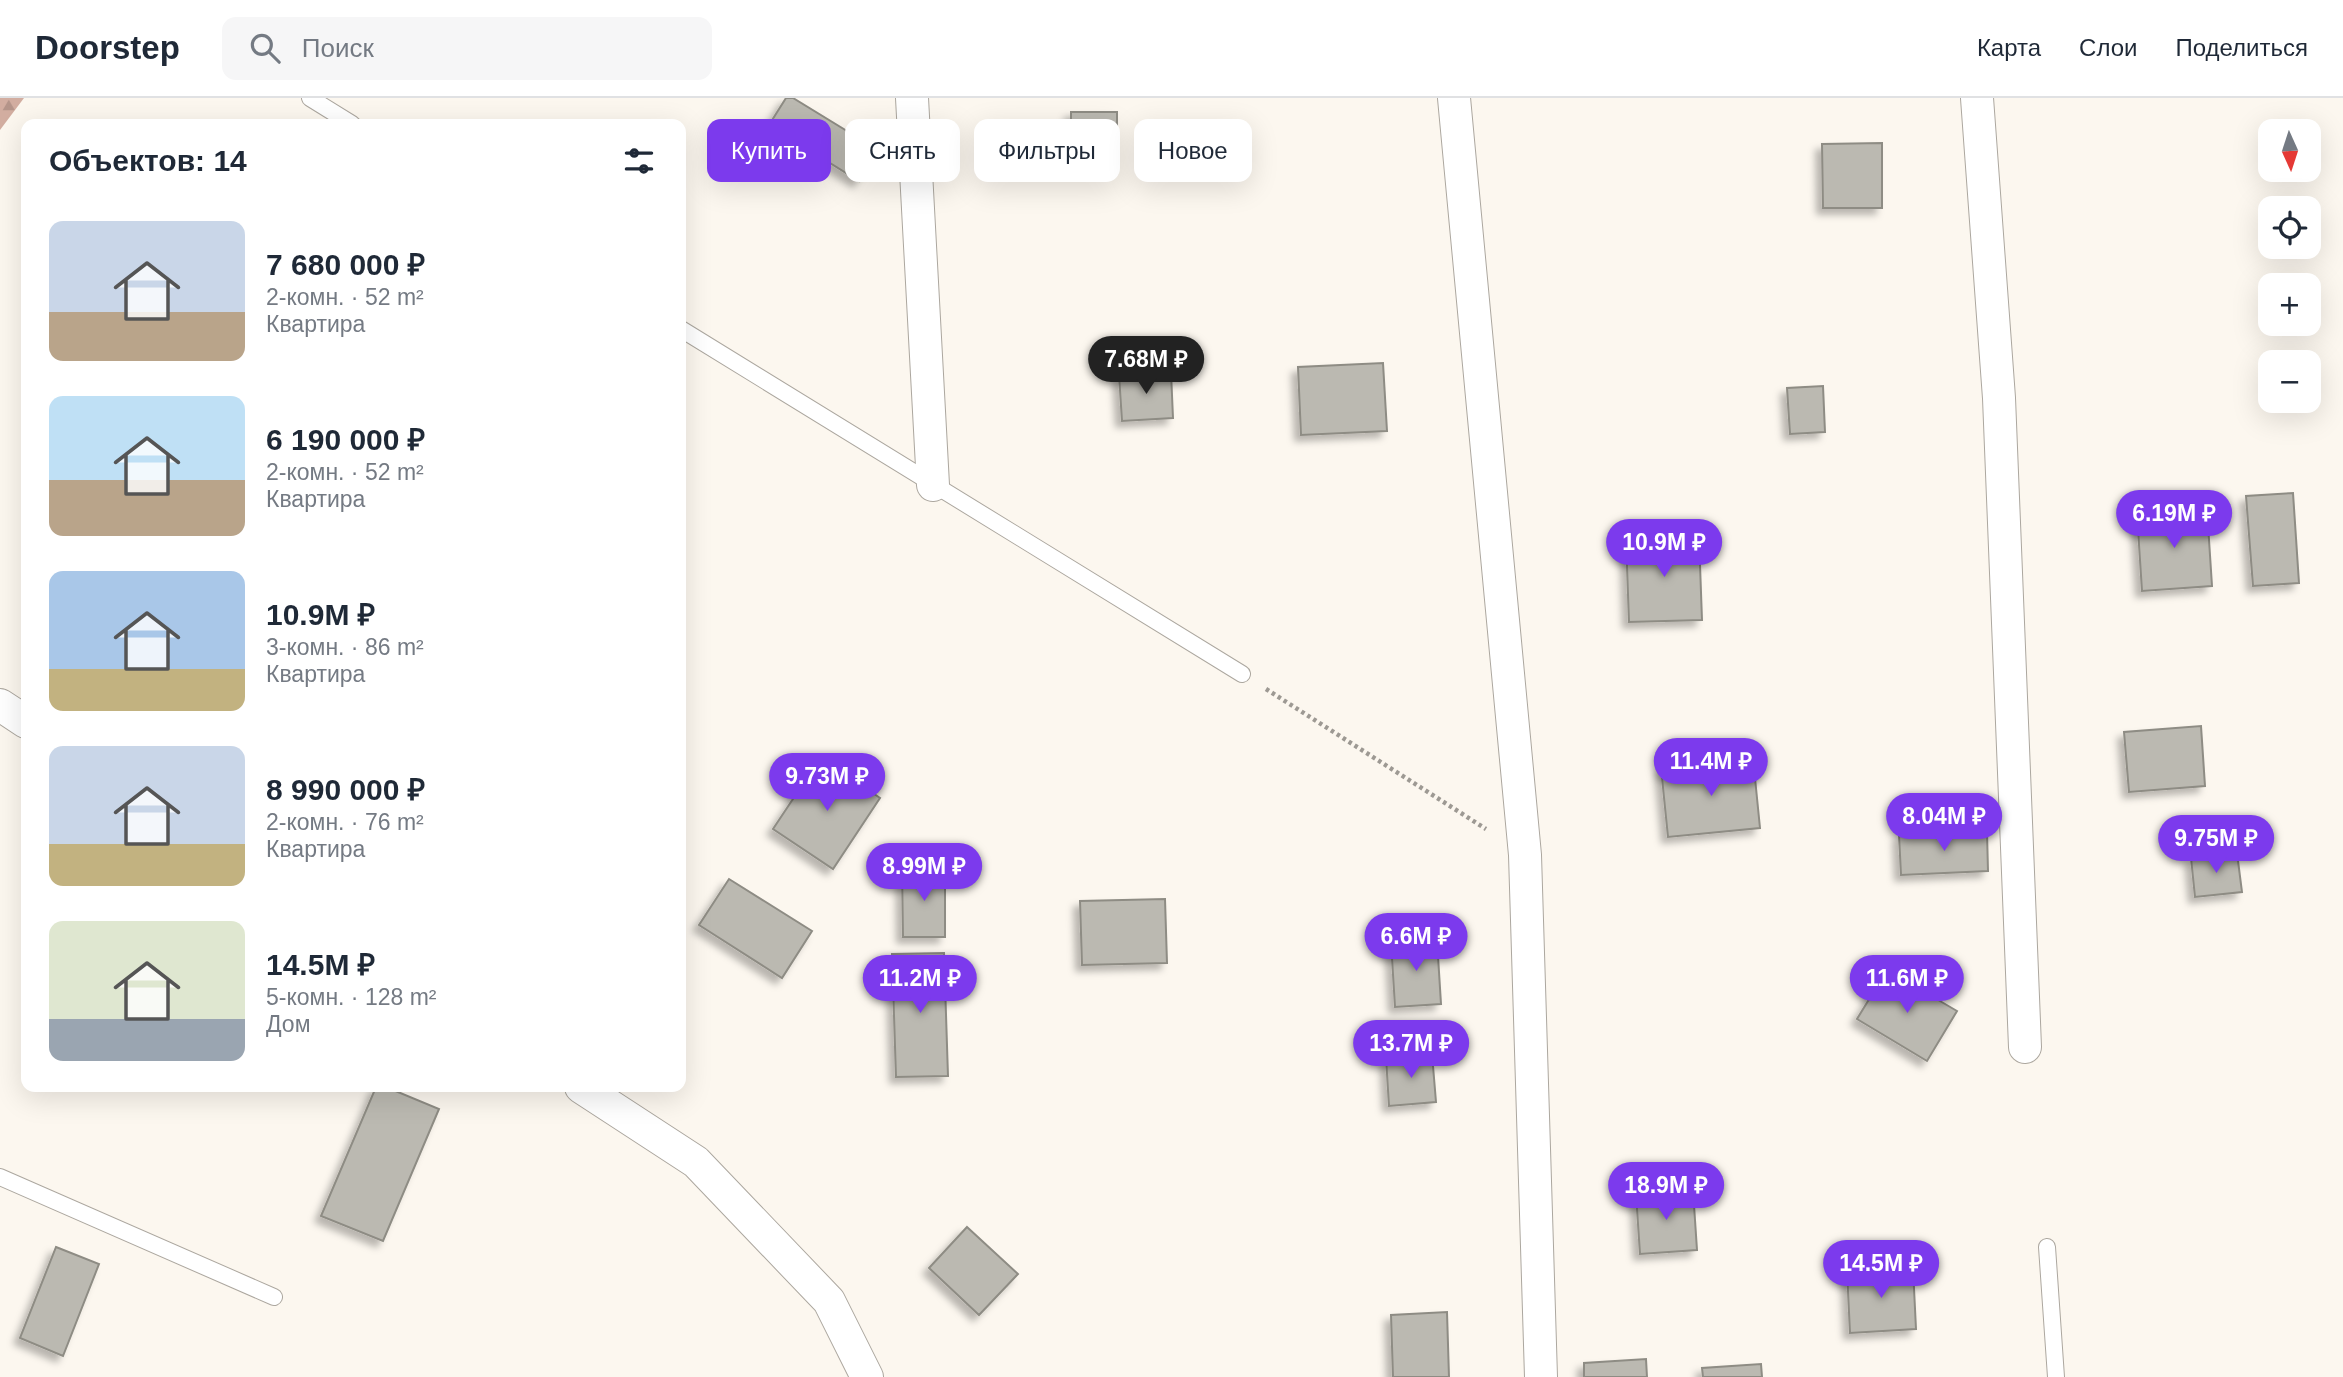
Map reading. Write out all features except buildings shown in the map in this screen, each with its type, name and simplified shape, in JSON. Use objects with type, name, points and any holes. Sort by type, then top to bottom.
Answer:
[{"type":"street","points":[[912,98],[933,485]]},
{"type":"street","points":[[1454,98],[1525,855],[1541,1377]]},
{"type":"street","points":[[1977,98],[1999,398],[2025,1047]]},
{"type":"street","points":[[0,705],[21,719]]},
{"type":"street","points":[[589,1092],[696,1162],[829,1301],[867,1377]]},
{"type":"lane","points":[[310,98],[344,119]]},
{"type":"lane","points":[[686,331],[1242,674]]},
{"type":"lane","points":[[0,1177],[274,1297]]},
{"type":"lane","points":[[2047,1247],[2056,1377]]},
{"type":"path","points":[[1242,674],[1525,855]]},
{"type":"green space","points":[[0,98],[24,98],[0,130]]}]
